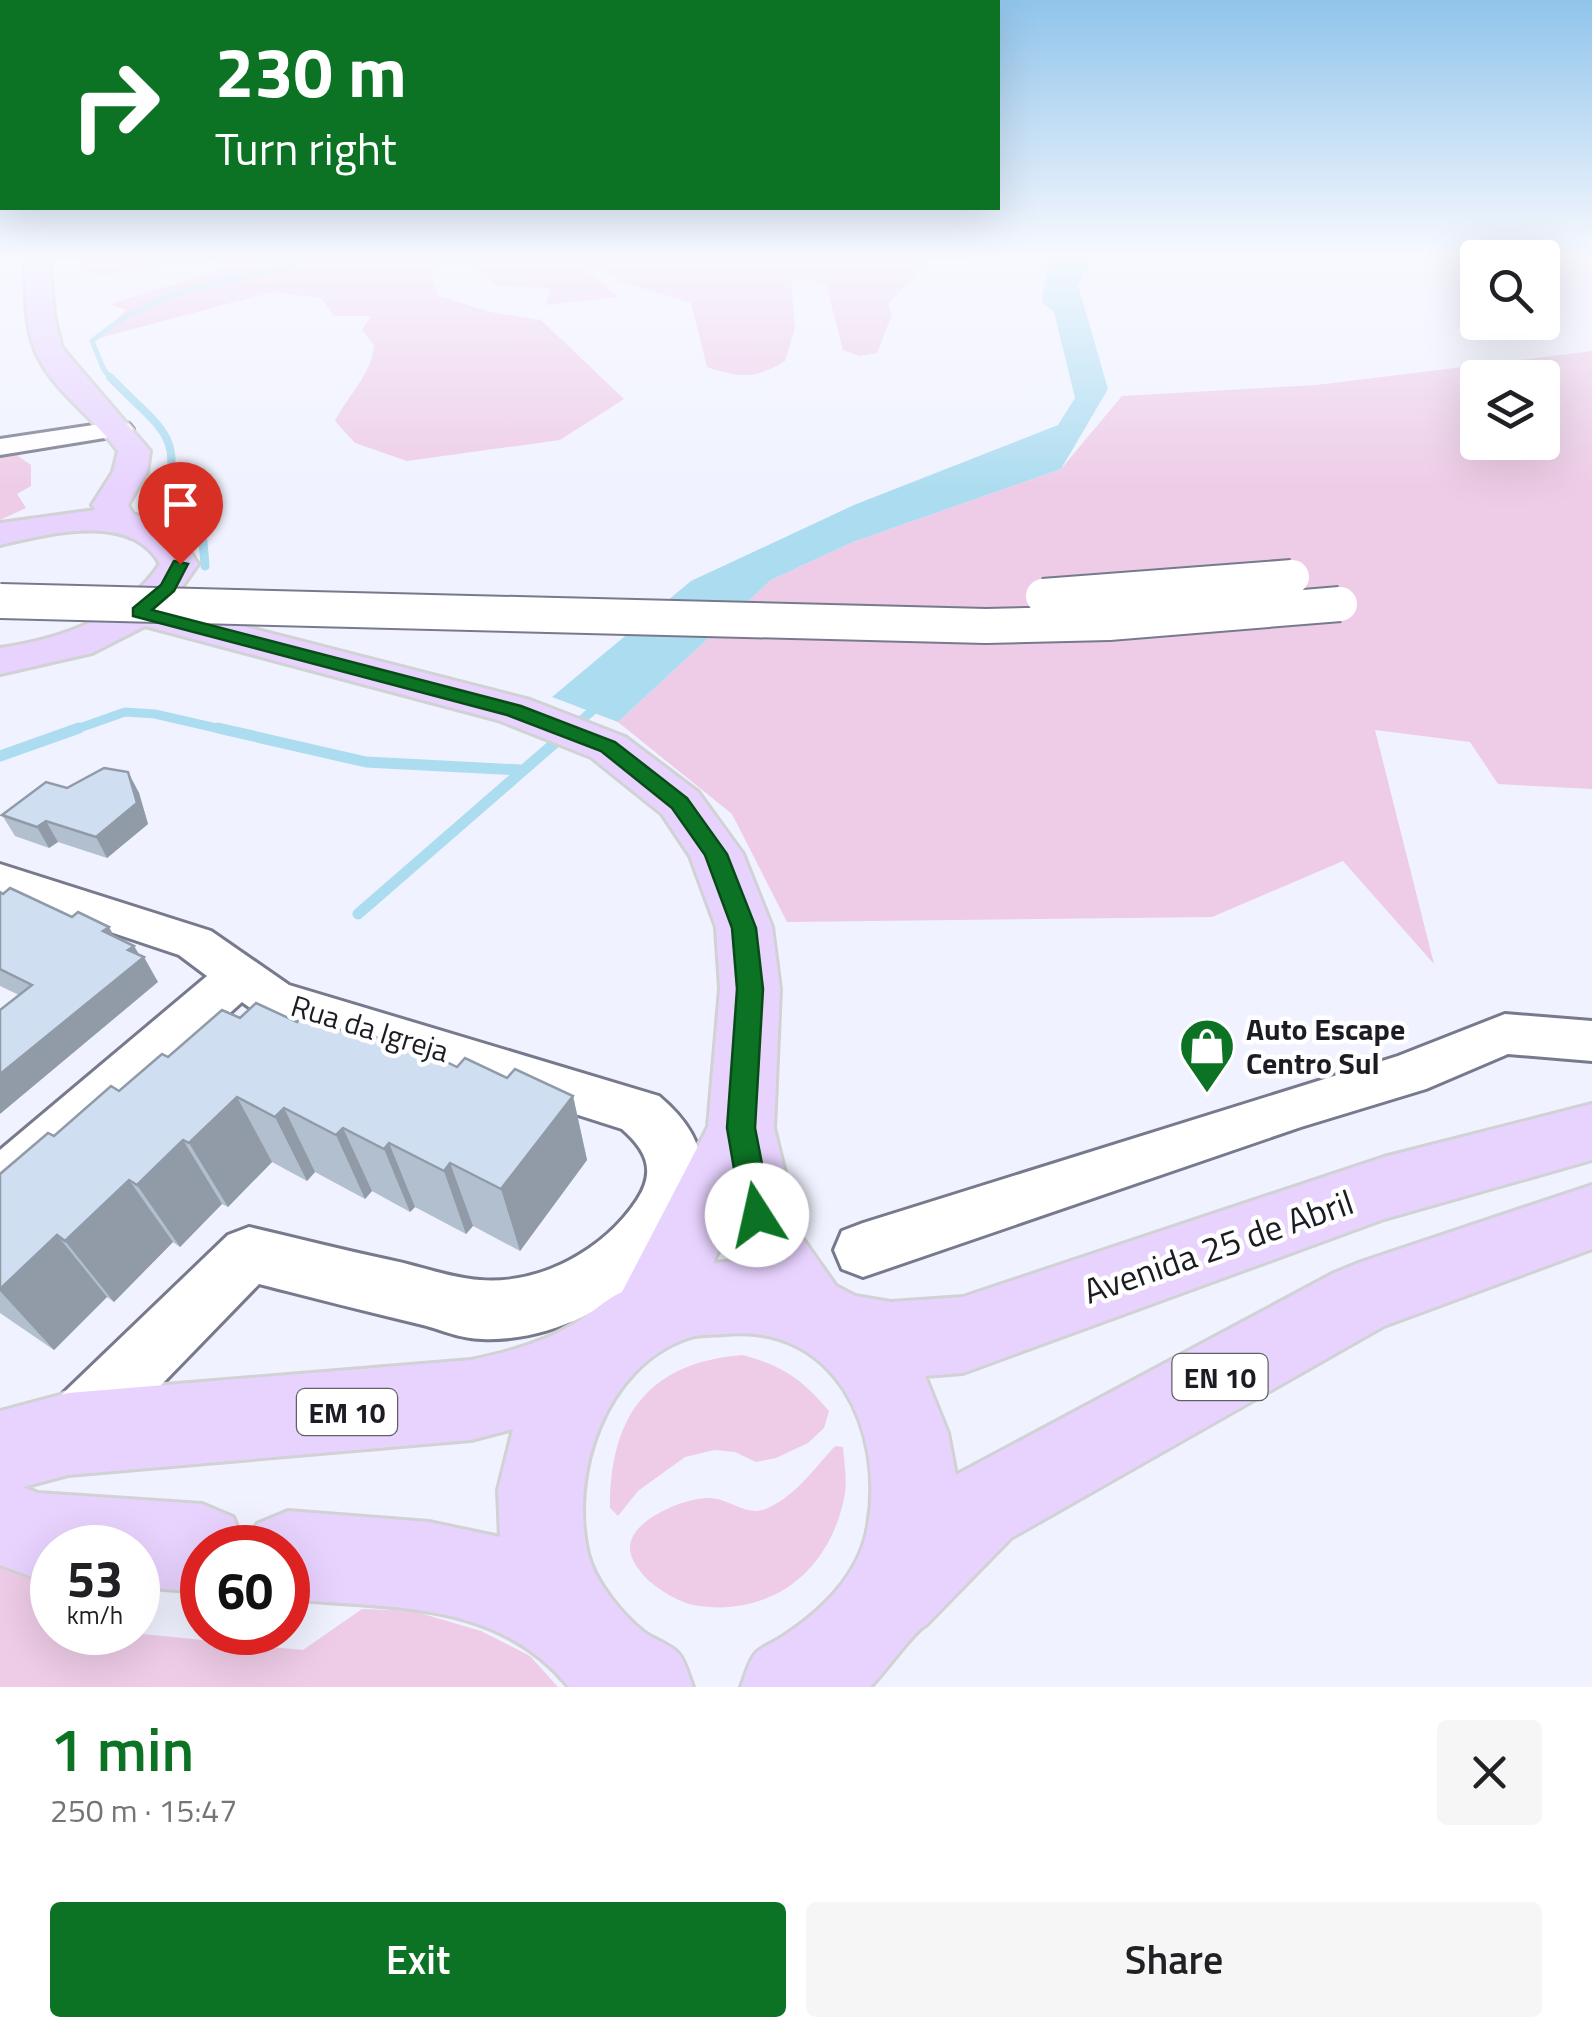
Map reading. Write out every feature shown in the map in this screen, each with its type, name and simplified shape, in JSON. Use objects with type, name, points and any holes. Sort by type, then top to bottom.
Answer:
[{"type":"main road","points":[[45,334],[46,345],[64,372],[120,429],[134,451],[117,508]]},
{"type":"main road","points":[[0,660],[59,648],[104,632],[140,612],[168,588],[180,564],[174,545],[117,508],[75,521],[13,531]]},
{"type":"main road","points":[[140,612],[514,710],[603,744],[665,789],[689,814],[716,854],[738,905],[748,953],[750,989],[741,1128],[767,1248],[825,1321]]},
{"type":"main road","points":[[613,1667],[555,1593],[542,1550],[538,1507],[544,1458],[559,1413],[584,1373],[632,1328],[741,1128]]},
{"type":"main road","name":"Avenida 25 de Abril","points":[[632,1328],[689,1300],[729,1294],[769,1298],[825,1321],[891,1340],[963,1335],[1384,1188],[1592,1132]]},
{"type":"main road","name":"EN 10","points":[[838,1654],[981,1508],[1361,1298],[1592,1216]]},
{"type":"main road","name":"EN 10","points":[[825,1321],[869,1358],[891,1391],[906,1428],[915,1470],[914,1514],[908,1544],[838,1654]]},
{"type":"main road","name":"EM 10","points":[[34,1443],[472,1400],[522,1389],[562,1373],[632,1328]]},
{"type":"main road","points":[[0,1522],[38,1536],[180,1546]]},
{"type":"main road","points":[[310,1557],[429,1566],[493,1579],[613,1667]]},
{"type":"street","points":[[0,447],[120,429]]},
{"type":"street","points":[[0,574],[979,598],[1097,594],[1292,577]]},
{"type":"street","points":[[0,601],[986,626],[1110,623],[1340,604]]},
{"type":"street","name":"Rua da Igreja","points":[[0,878],[195,943],[274,999],[640,1112],[666,1133],[677,1159],[670,1198],[652,1227],[602,1274],[553,1300],[484,1310],[249,1254],[122,1385],[34,1443]]},
{"type":"street","points":[[0,1184],[240,975]]},
{"type":"street","points":[[863,1250],[1302,1105],[1408,1074],[1506,1034],[1592,1041]]},
{"type":"shaded area","points":[[365,334],[555,334],[624,399],[560,440],[407,461],[355,443],[335,421],[369,365],[374,345]]},
{"type":"shaded area","points":[[699,334],[793,334],[785,361],[765,371],[747,375],[707,367]]},
{"type":"shaded area","points":[[839,334],[885,334],[877,353],[859,356],[843,350]]},
{"type":"shaded area","points":[[1592,351],[1592,789],[1498,784],[1470,742],[1375,730],[1434,964],[1343,861],[1212,917],[787,922],[732,814],[618,722],[771,580],[853,542],[1061,469],[1122,396],[1316,385],[1460,367],[1460,460],[1560,460],[1560,360],[1519,360]]},
{"type":"shaded area","points":[[21,453],[18,456],[31,465],[31,486],[17,494],[26,508],[0,520],[0,455]]},
{"type":"shaded area","points":[[742,1355],[780,1369],[810,1391],[829,1411],[824,1428],[808,1443],[776,1458],[756,1462],[735,1452],[714,1450],[685,1457],[638,1491],[618,1516],[610,1508],[617,1447],[640,1400],[681,1369]]},
{"type":"shaded area","points":[[835,1446],[843,1447],[846,1476],[838,1520],[812,1566],[772,1596],[748,1604],[693,1605],[656,1587],[635,1564],[630,1551],[633,1536],[650,1519],[688,1501],[710,1498],[753,1511],[768,1508],[796,1489]]},
{"type":"shaded area","points":[[0,1566],[30,1571],[30,1655],[160,1655],[160,1636],[180,1638],[180,1655],[310,1655],[310,1645],[362,1609],[413,1611],[481,1631],[530,1656],[558,1687],[0,1687]]},
{"type":"water","points":[[1059,334],[1092,334],[1108,389],[1061,469],[853,542],[771,580],[618,722],[552,697],[691,581],[854,505],[1058,425],[1075,398]]},
{"type":"building","points":[[104,768],[128,772],[137,803],[96,837],[46,821],[37,827],[2,815],[46,782],[67,788]]},
{"type":"building","points":[[10,888],[72,917],[78,912],[109,927],[103,931],[134,946],[128,950],[144,957],[0,1074],[0,1010],[32,985],[0,969],[0,892]]},
{"type":"building","points":[[256,1003],[297,1022],[306,1013],[356,1037],[362,1031],[402,1049],[408,1043],[457,1067],[465,1058],[507,1078],[515,1069],[573,1096],[501,1189],[450,1163],[444,1171],[389,1143],[384,1149],[343,1128],[336,1135],[284,1108],[275,1117],[237,1097],[189,1143],[183,1140],[137,1185],[129,1180],[65,1241],[57,1235],[0,1289],[0,1174],[48,1133],[54,1136],[111,1086],[119,1091],[162,1054],[168,1057],[222,1010],[240,1018]]},
{"type":"waterway","points":[[101,334],[92,341],[112,379]]},
{"type":"waterway","points":[[112,379],[164,434],[172,463],[161,508],[195,534]]},
{"type":"waterway","points":[[192,532],[203,541],[205,566]]},
{"type":"waterway","points":[[569,731],[600,704]]},
{"type":"waterway","points":[[71,731],[125,712],[155,714],[229,731]]},
{"type":"waterway","points":[[0,756],[79,728]]},
{"type":"waterway","points":[[218,728],[366,762],[520,770]]},
{"type":"waterway","points":[[358,914],[572,728]]},
{"type":"place","name":"Auto Escape Centro Sul","points":[[1207,1095]]},
{"type":"route","points":[[180,564],[168,588],[140,612],[514,710],[608,747],[680,803],[716,854],[744,928],[750,989],[741,1128],[757,1215]]}]
